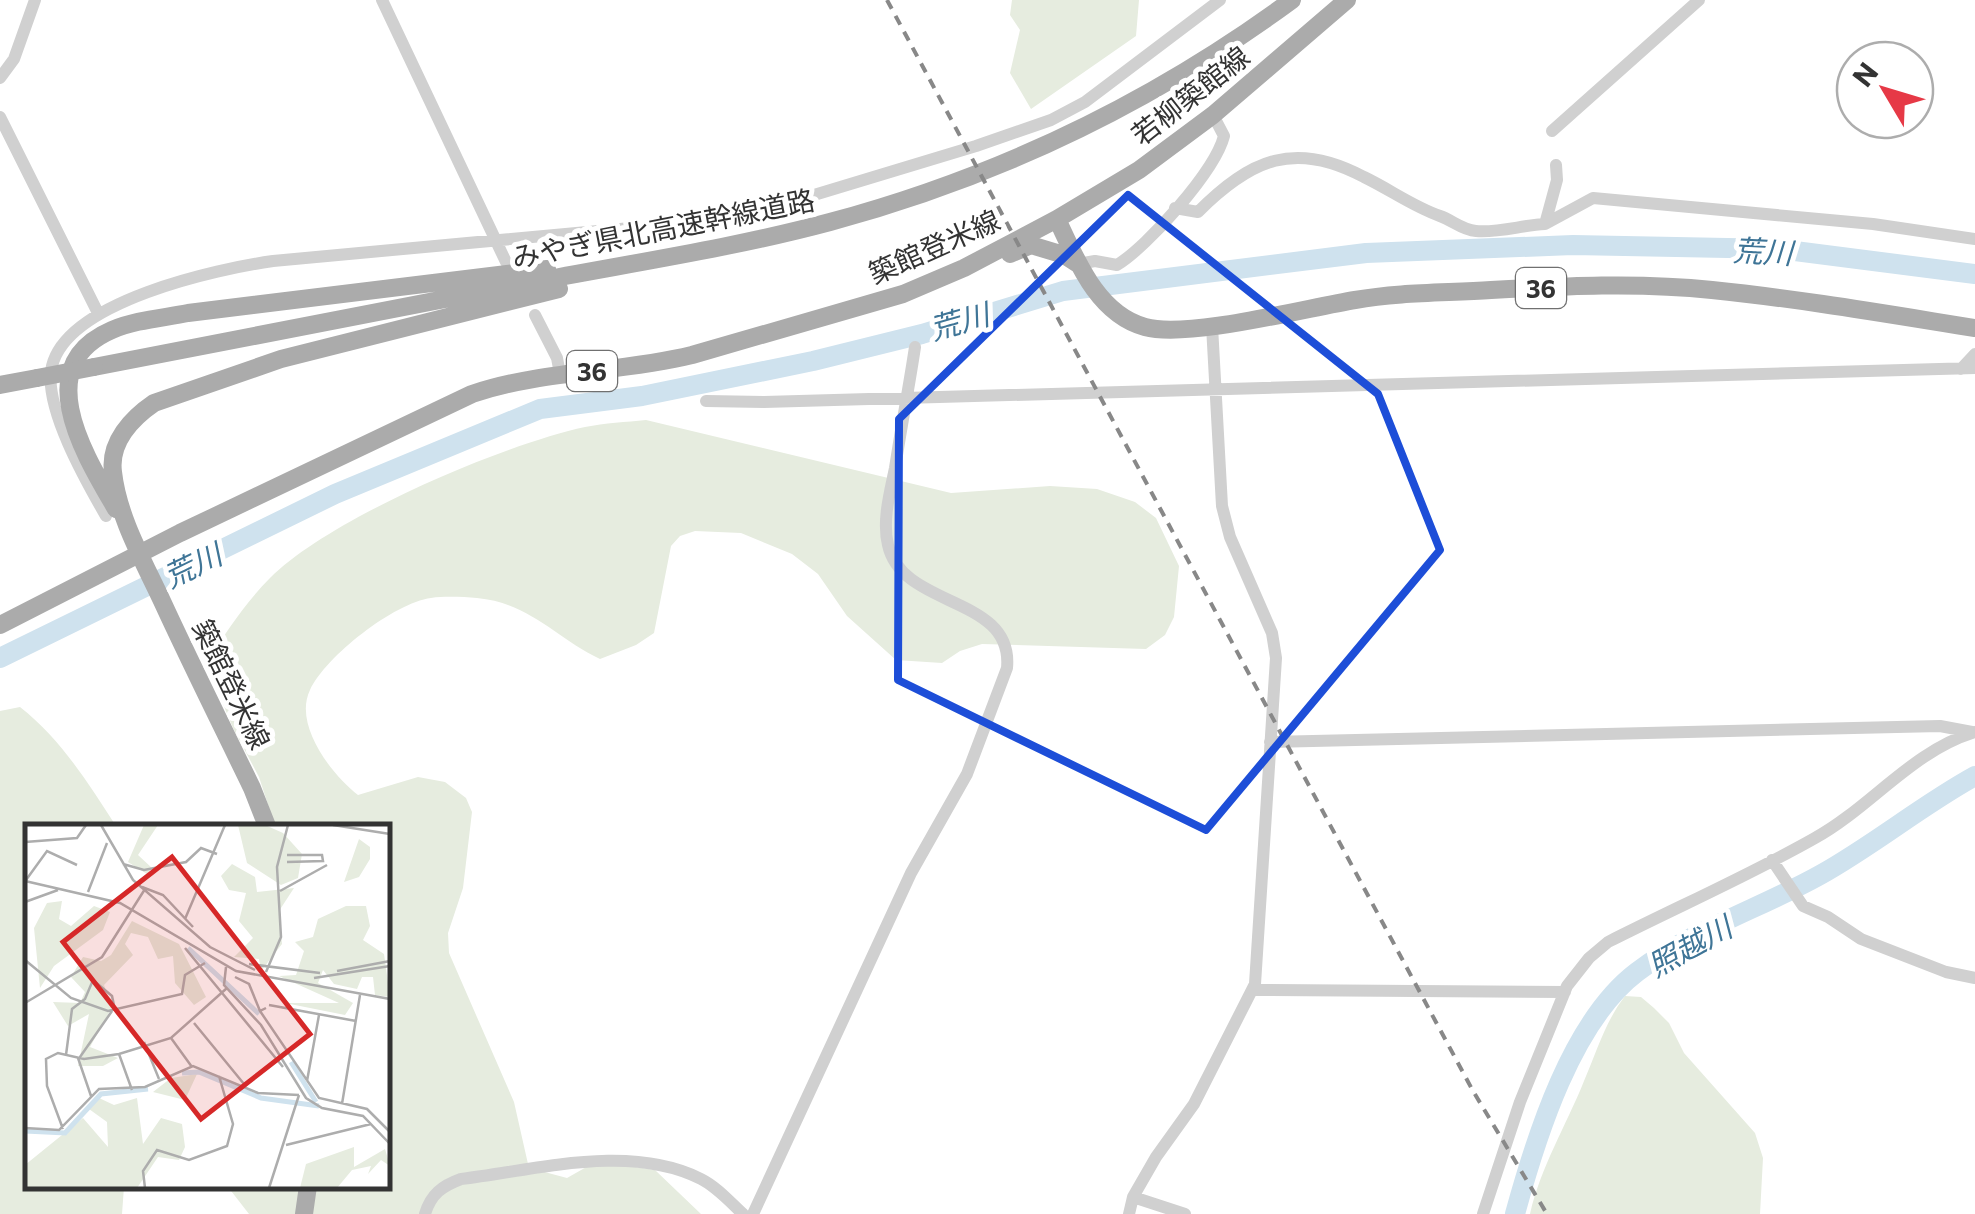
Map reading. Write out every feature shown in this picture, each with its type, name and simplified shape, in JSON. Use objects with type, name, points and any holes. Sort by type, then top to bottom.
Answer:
[{"type":"main road","name":"みやぎ県北高速幹線道路","points":[[0,385],[756,240],[896,203],[1029,153],[1159,88],[1292,0]]},
{"type":"main road","name":"若柳築館線","points":[[1056,219],[1138,170],[1213,116],[1324,9],[1347,0]]},
{"type":"main road","name":"築館登米線","points":[[266,824],[142,560],[472,394],[510,381],[656,364],[692,356],[903,294],[964,268],[1056,219]]},
{"type":"main road","name":"36","points":[[1056,219],[1080,268],[1113,308],[1146,328],[1212,326],[1360,298],[1648,286],[1778,298],[1975,328]]},
{"type":"main road","points":[[130,533],[112,471],[114,451],[124,431],[154,402],[281,358],[756,240]]},
{"type":"main road","points":[[0,626],[142,560],[88,458],[74,426],[67,391],[77,360],[97,338],[114,329],[188,313],[756,240]]},
{"type":"main road","points":[[964,268],[994,261],[1031,245],[1064,256],[1080,268]]},
{"type":"main road","points":[[304,1214],[308,1189]]},
{"type":"street","points":[[0,78],[14,59],[35,0]]},
{"type":"street","points":[[382,0],[506,262]]},
{"type":"street","points":[[106,516],[61,425],[54,406],[51,367],[61,348],[98,313],[219,269],[674,224],[814,195],[1051,120],[1085,102],[1220,0]]},
{"type":"street","points":[[1552,131],[1699,0]]},
{"type":"street","points":[[1080,268],[1095,260],[1117,265],[1125,260],[1175,208],[1214,161],[1222,143],[1224,136],[1213,116]]},
{"type":"street","points":[[0,117],[98,313]]},
{"type":"street","points":[[1175,208],[1198,212],[1235,181],[1271,161],[1298,155],[1351,170],[1423,212],[1476,231],[1545,224],[1592,198],[1873,224],[1975,239]]},
{"type":"street","points":[[1545,224],[1557,180],[1556,165]]},
{"type":"street","points":[[535,315],[557,358],[560,374]]},
{"type":"street","points":[[1128,1214],[1133,1197],[1194,1104],[1253,990],[1276,658],[1272,633],[1230,537],[1222,506],[1212,326]]},
{"type":"street","points":[[753,1214],[911,873],[968,774],[1007,668],[1008,653],[993,626],[906,578],[892,556],[886,527],[915,347]]},
{"type":"street","points":[[706,401],[1968,368],[1975,354]]},
{"type":"street","points":[[1270,742],[1922,726],[1975,732]]},
{"type":"street","points":[[1483,1214],[1526,1086],[1565,992],[1579,970],[1608,942],[1748,875],[1844,819],[1932,752],[1975,732]]},
{"type":"street","points":[[1772,860],[1803,906],[1876,945],[1946,972],[1975,978]]},
{"type":"street","points":[[1253,990],[1565,992]]},
{"type":"street","points":[[425,1214],[436,1192],[444,1185],[462,1180],[642,1162],[706,1181],[743,1214]]},
{"type":"street","points":[[1133,1197],[1186,1214]]},
{"type":"highlighted area","points":[[1128,195],[1378,394],[1440,550],[1206,830],[898,680],[899,419]]},
{"type":"shaded area","points":[[1012,0],[1139,0],[1136,36],[1031,109],[1010,73],[1020,30],[1010,15]]},
{"type":"shaded area","points":[[646,420],[951,493],[1050,486],[1097,489],[1135,502],[1156,518],[1179,566],[1174,617],[1165,635],[1146,649],[982,644],[960,651],[942,663],[896,660],[847,616],[818,574],[792,554],[741,533],[695,531],[680,536],[671,546],[654,633],[636,645],[600,659],[528,614],[496,601],[431,598],[381,620],[346,647],[318,676],[306,704],[311,733],[327,762],[358,795],[418,777],[445,782],[466,798],[472,812],[463,888],[448,933],[449,953],[514,1102],[528,1164],[567,1178],[597,1161],[655,1170],[701,1214],[249,1214],[230,1189],[390,1189],[390,824],[274,824],[259,777],[206,663],[270,578],[333,532],[465,467],[550,436]]},
{"type":"shaded area","points":[[20,707],[35,720],[61,747],[115,824],[25,824],[25,1189],[124,1189],[122,1214],[0,1214],[0,711]]},
{"type":"shaded area","points":[[1625,996],[1641,997],[1669,1023],[1684,1053],[1755,1133],[1763,1158],[1760,1214],[1530,1214],[1547,1163],[1602,1037]]},
{"type":"waterway","name":"荒川","points":[[0,658],[335,494],[540,409],[642,396],[813,361],[922,334],[1063,291],[1366,253],[1573,245],[1779,249],[1975,274]]},
{"type":"waterway","name":"照越川","points":[[1515,1214],[1560,1082],[1593,1020],[1614,993],[1658,957],[1820,875],[1975,776]]},
{"type":"railway","points":[[887,0],[1473,1091],[1547,1214]]}]
